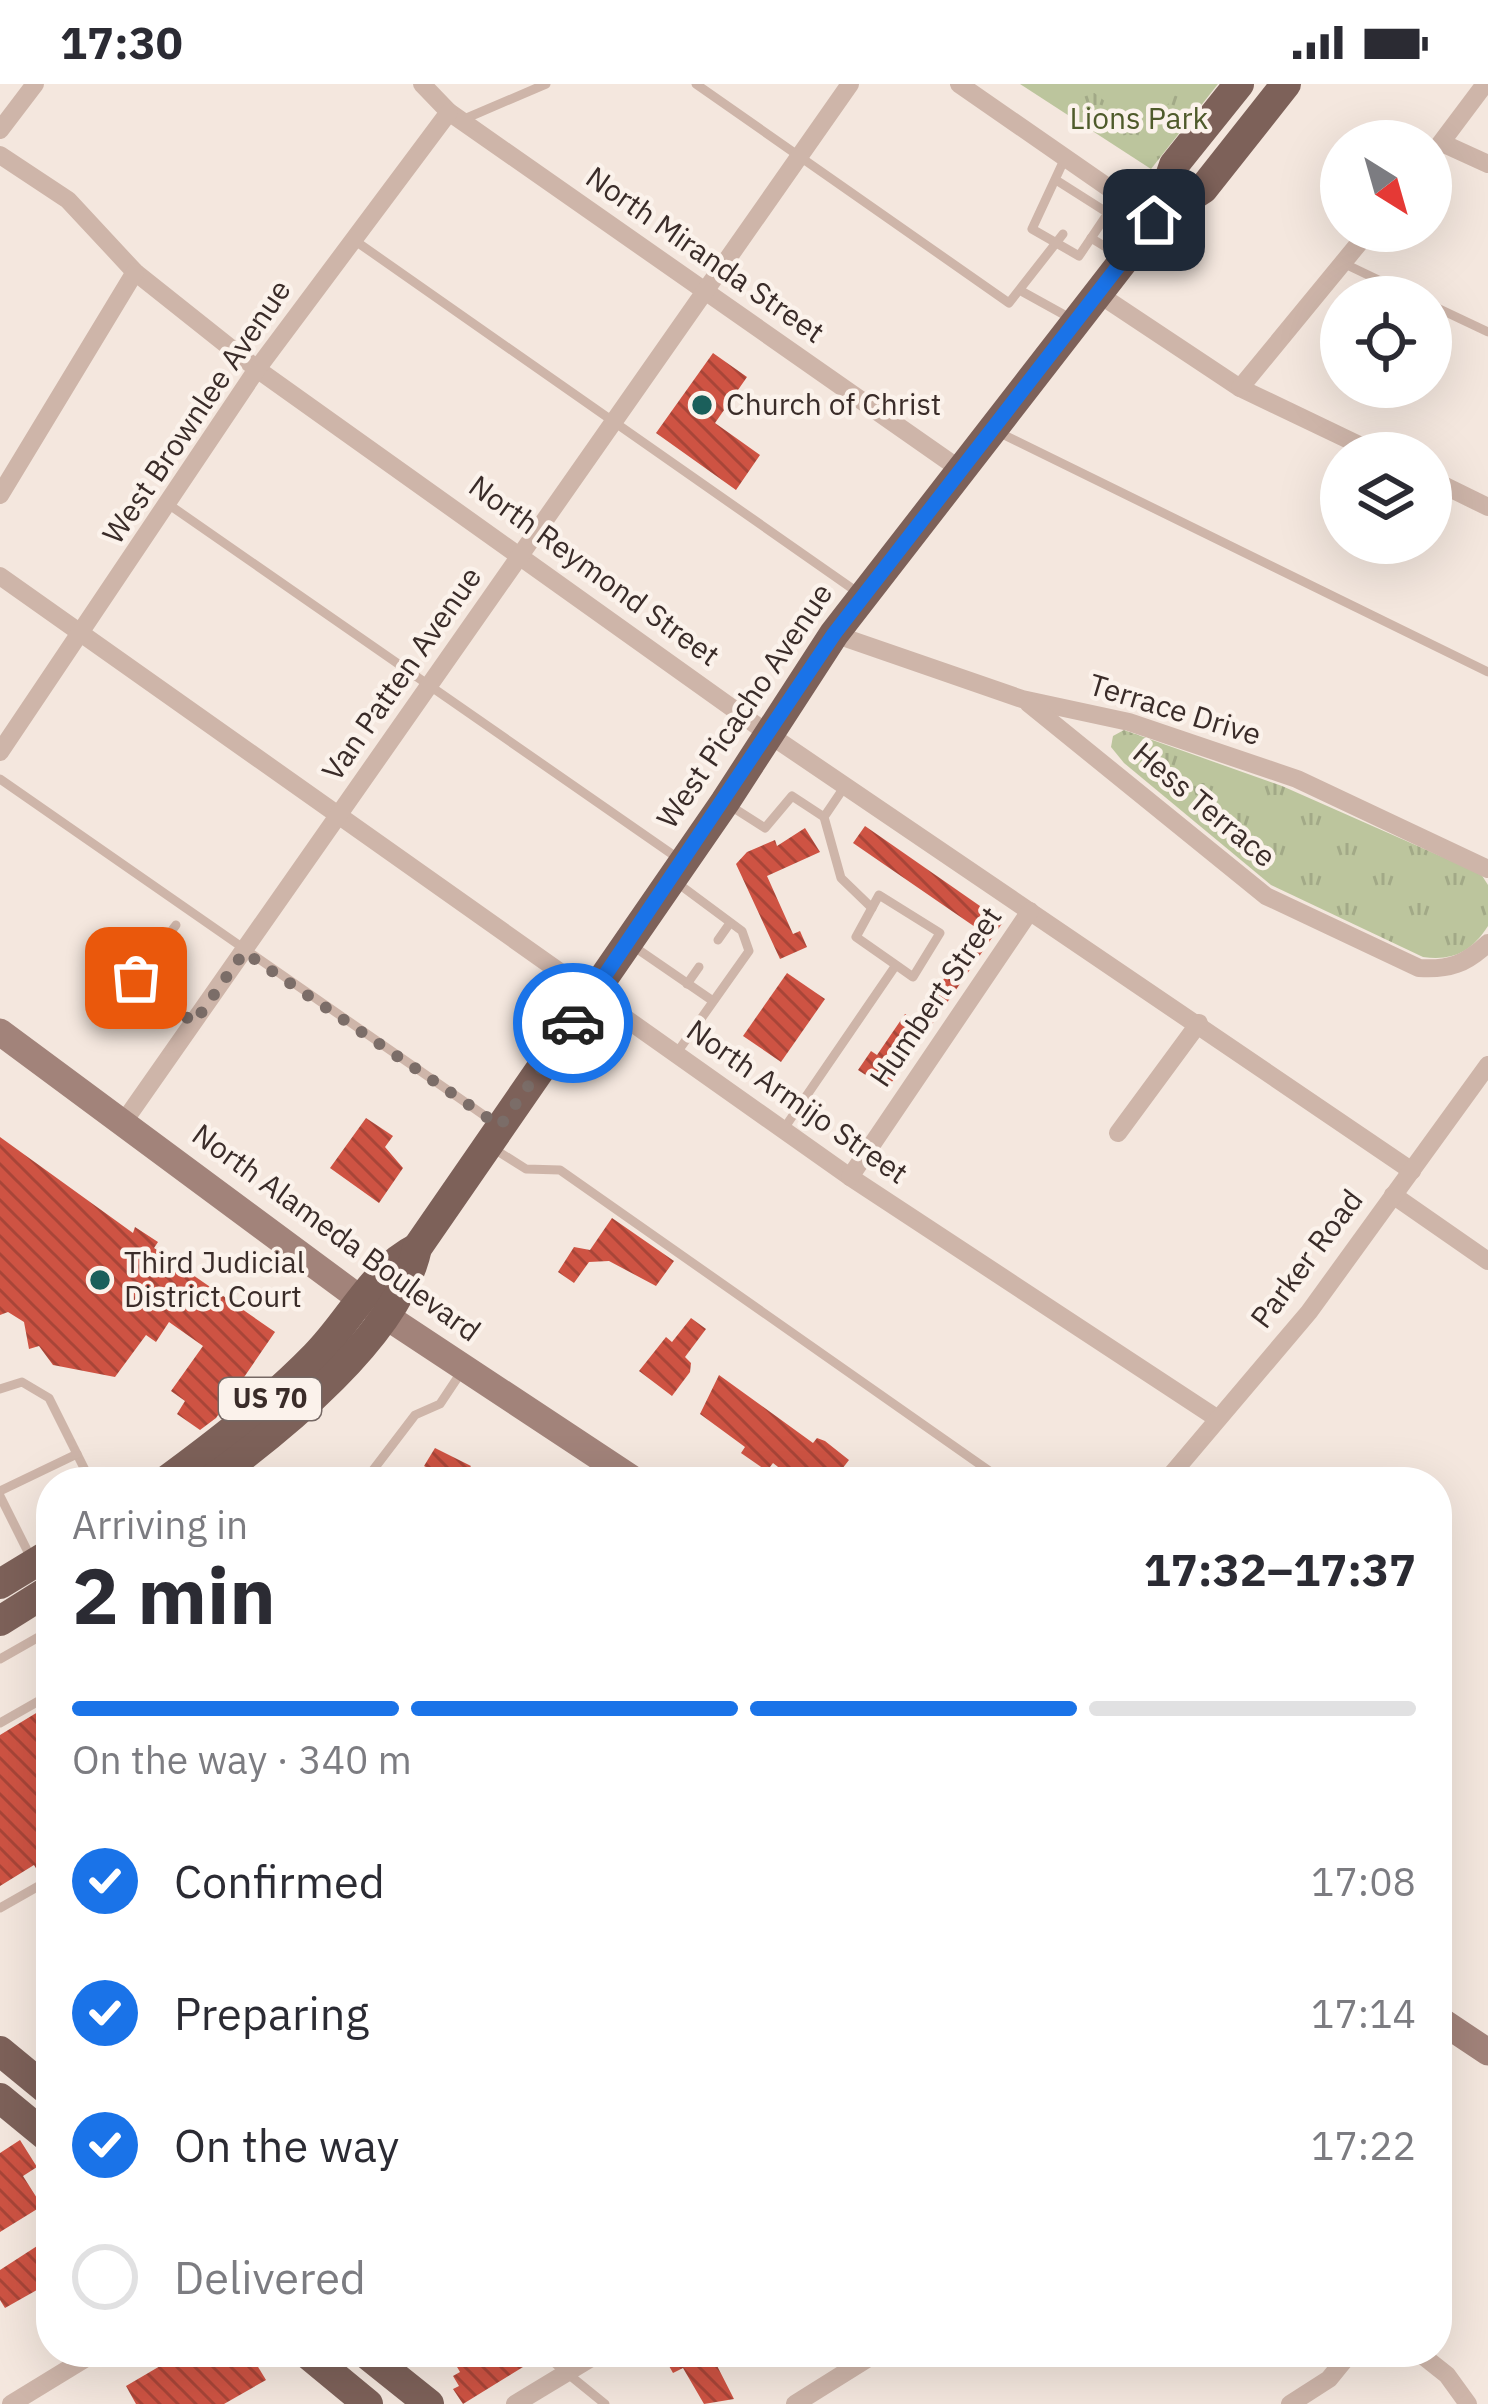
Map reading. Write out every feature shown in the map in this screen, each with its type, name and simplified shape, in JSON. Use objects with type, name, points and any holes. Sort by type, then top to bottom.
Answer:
[{"type":"main road","name":"West Picacho Avenue","points":[[236,1467],[303,1406],[375,1308],[391,1261],[417,1248],[770,735],[834,634],[1154,220],[1174,165],[1239,84]]},
{"type":"main road","name":"West Picacho Avenue","points":[[1154,220],[1203,189],[1286,84]]},
{"type":"main road","name":"North Alameda Boulevard","points":[[0,1032],[375,1308],[614,1467]]},
{"type":"main road","name":"West Picacho Avenue","points":[[183,1467],[375,1308]]},
{"type":"main road","points":[[0,1583],[36,1572]]},
{"type":"main road","points":[[0,1621],[36,1579]]},
{"type":"main road","points":[[1452,2028],[1488,2052]]},
{"type":"main road","points":[[0,2051],[24,2094]]},
{"type":"main road","points":[[322,2367],[368,2404]]},
{"type":"main road","points":[[383,2367],[429,2404]]},
{"type":"street","points":[[0,130],[35,84]]},
{"type":"street","name":"North Miranda Street","points":[[422,84],[455,116],[958,468]]},
{"type":"street","name":"Van Patten Avenue","points":[[125,1120],[340,817],[701,289],[850,84]]},
{"type":"street","points":[[959,84],[1066,158],[1087,192],[1154,220]]},
{"type":"street","points":[[1452,129],[1485,84]]},
{"type":"street","name":"West Brownlee Avenue","points":[[0,752],[257,369],[354,239],[455,116]]},
{"type":"street","points":[[1452,153],[1488,164]]},
{"type":"street","name":"North Reymond Street","points":[[0,155],[68,200],[135,272],[257,369],[770,735],[1412,1171]]},
{"type":"street","points":[[1240,388],[1352,252]]},
{"type":"street","points":[[0,495],[135,272]]},
{"type":"street","points":[[1097,293],[1240,388],[1332,432]]},
{"type":"street","points":[[1452,489],[1488,507]]},
{"type":"street","name":"North Armijo Street","points":[[0,576],[850,1177],[1215,1417]]},
{"type":"street","name":"Terrace Drive","points":[[834,634],[1022,699],[1129,722],[1297,779],[1488,869]]},
{"type":"street","name":"Hess Terrace","points":[[1022,699],[1266,896],[1419,968],[1446,969],[1472,959],[1488,943]]},
{"type":"street","name":"Humbert Street","points":[[850,1177],[1030,911]]},
{"type":"street","points":[[1118,1133],[1199,1023]]},
{"type":"street","name":"Parker Road","points":[[1177,1467],[1309,1312],[1488,1065]]},
{"type":"street","points":[[1393,1195],[1488,1261]]},
{"type":"street","points":[[10,2404],[71,2367]]},
{"type":"street","points":[[515,2404],[576,2367]]},
{"type":"street","points":[[811,2400],[857,2367]]},
{"type":"street","points":[[1290,2404],[1329,2379],[1339,2367]]},
{"type":"street","points":[[1438,2367],[1468,2404]]},
{"type":"lane","points":[[455,116],[546,84]]},
{"type":"lane","points":[[696,84],[1009,303],[1023,292],[1060,238]]},
{"type":"lane","points":[[1056,180],[1087,192],[1108,213],[1079,256],[1060,238],[1032,229],[1066,158]]},
{"type":"lane","points":[[1091,238],[1124,258]]},
{"type":"lane","points":[[354,239],[862,596]]},
{"type":"lane","points":[[1343,263],[1370,276]]},
{"type":"lane","points":[[1023,292],[1074,320]]},
{"type":"lane","points":[[1452,315],[1488,332]]},
{"type":"lane","points":[[990,428],[1488,672]]},
{"type":"lane","points":[[168,504],[430,685],[678,870],[742,931],[749,951],[675,1055]]},
{"type":"lane","points":[[0,779],[493,1135],[526,1168],[560,1170],[984,1467]]},
{"type":"lane","points":[[824,818],[845,785]]},
{"type":"lane","points":[[724,802],[765,828],[792,796],[824,818],[841,878],[872,908]]},
{"type":"lane","points":[[879,895],[940,933],[914,977],[896,965],[856,937],[879,895]]},
{"type":"lane","points":[[718,940],[730,922]]},
{"type":"lane","points":[[136,978],[176,925]]},
{"type":"lane","points":[[628,943],[713,1001]]},
{"type":"lane","points":[[93,946],[194,1023]]},
{"type":"lane","points":[[783,1130],[896,965]]},
{"type":"lane","points":[[687,983],[698,967]]},
{"type":"lane","points":[[375,1467],[415,1415],[440,1403],[464,1367]]},
{"type":"lane","points":[[0,1389],[22,1382],[49,1398],[84,1467]]},
{"type":"lane","points":[[52,1467],[77,1454]]},
{"type":"lane","points":[[36,1475],[0,1494],[36,1554]]},
{"type":"lane","points":[[0,1659],[36,1639]]},
{"type":"lane","points":[[0,1724],[36,1703]]},
{"type":"lane","points":[[0,1908],[36,1888]]},
{"type":"lane","points":[[559,2367],[605,2404]]},
{"type":"green space","name":"Lions Park","points":[[1020,84],[1218,84],[1151,169]]},
{"type":"green space","points":[[1083,84],[1184,84],[1145,133]]},
{"type":"green space","points":[[1124,730],[1282,786],[1481,874],[1488,885],[1488,926],[1460,953],[1423,957],[1271,885],[1124,763],[1111,747],[1113,736]]},
{"type":"building","name":"Church of Christ","points":[[713,353],[747,377],[715,423],[760,455],[736,490],[656,433]]},
{"type":"building","points":[[865,826],[1003,922],[887,1089],[858,1070],[871,1051],[877,1055],[905,1014],[915,1021],[978,929],[853,843]]},
{"type":"building","points":[[805,828],[820,852],[767,876],[793,934],[800,931],[807,947],[780,959],[736,864],[747,852],[775,840],[777,846]]},
{"type":"building","points":[[787,973],[825,999],[781,1062],[743,1036]]},
{"type":"building","points":[[366,1118],[393,1136],[385,1147],[403,1168],[379,1203],[330,1168]]},
{"type":"building","name":"Third Judicial District Court","points":[[0,1137],[133,1233],[135,1227],[158,1242],[154,1248],[275,1332],[216,1418],[200,1430],[177,1414],[185,1401],[171,1391],[203,1346],[169,1322],[156,1342],[146,1335],[115,1377],[53,1365],[39,1346],[29,1349],[24,1322],[8,1312],[0,1315]]},
{"type":"building","points":[[612,1218],[674,1261],[656,1286],[609,1261],[589,1262],[574,1283],[558,1272],[574,1247],[590,1250]]},
{"type":"building","points":[[691,1318],[706,1329],[685,1357],[691,1363],[690,1372],[672,1396],[639,1371],[666,1337],[672,1342]]},
{"type":"building","points":[[719,1375],[813,1443],[817,1438],[825,1441],[849,1460],[844,1467],[778,1467],[773,1463],[761,1467],[741,1453],[745,1447],[700,1414]]},
{"type":"building","points":[[435,1448],[471,1466],[426,1467]]},
{"type":"building","points":[[36,1713],[36,1868],[34,1865],[0,1886],[0,1735]]},
{"type":"building","points":[[20,2140],[36,2165],[23,2176],[36,2197],[36,2210],[0,2232],[0,2153]]},
{"type":"building","points":[[36,2247],[36,2290],[5,2308],[0,2300],[0,2270]]},
{"type":"building","points":[[158,2367],[258,2367],[266,2380],[224,2404],[136,2404],[126,2386]]},
{"type":"building","points":[[457,2367],[523,2367],[463,2404],[453,2389],[459,2386],[453,2376],[460,2372]]},
{"type":"building","points":[[670,2367],[718,2367],[734,2399],[704,2404],[683,2368],[673,2373]]},
{"type":"way so far","points":[[136,978],[194,1023],[244,952],[500,1126],[573,1023]]},
{"type":"place","name":"Church of Christ","points":[[702,405]]},
{"type":"place","name":"Third Judicial District Court","points":[[100,1280]]},
{"type":"route","points":[[573,1023],[834,634],[1154,220]]}]
